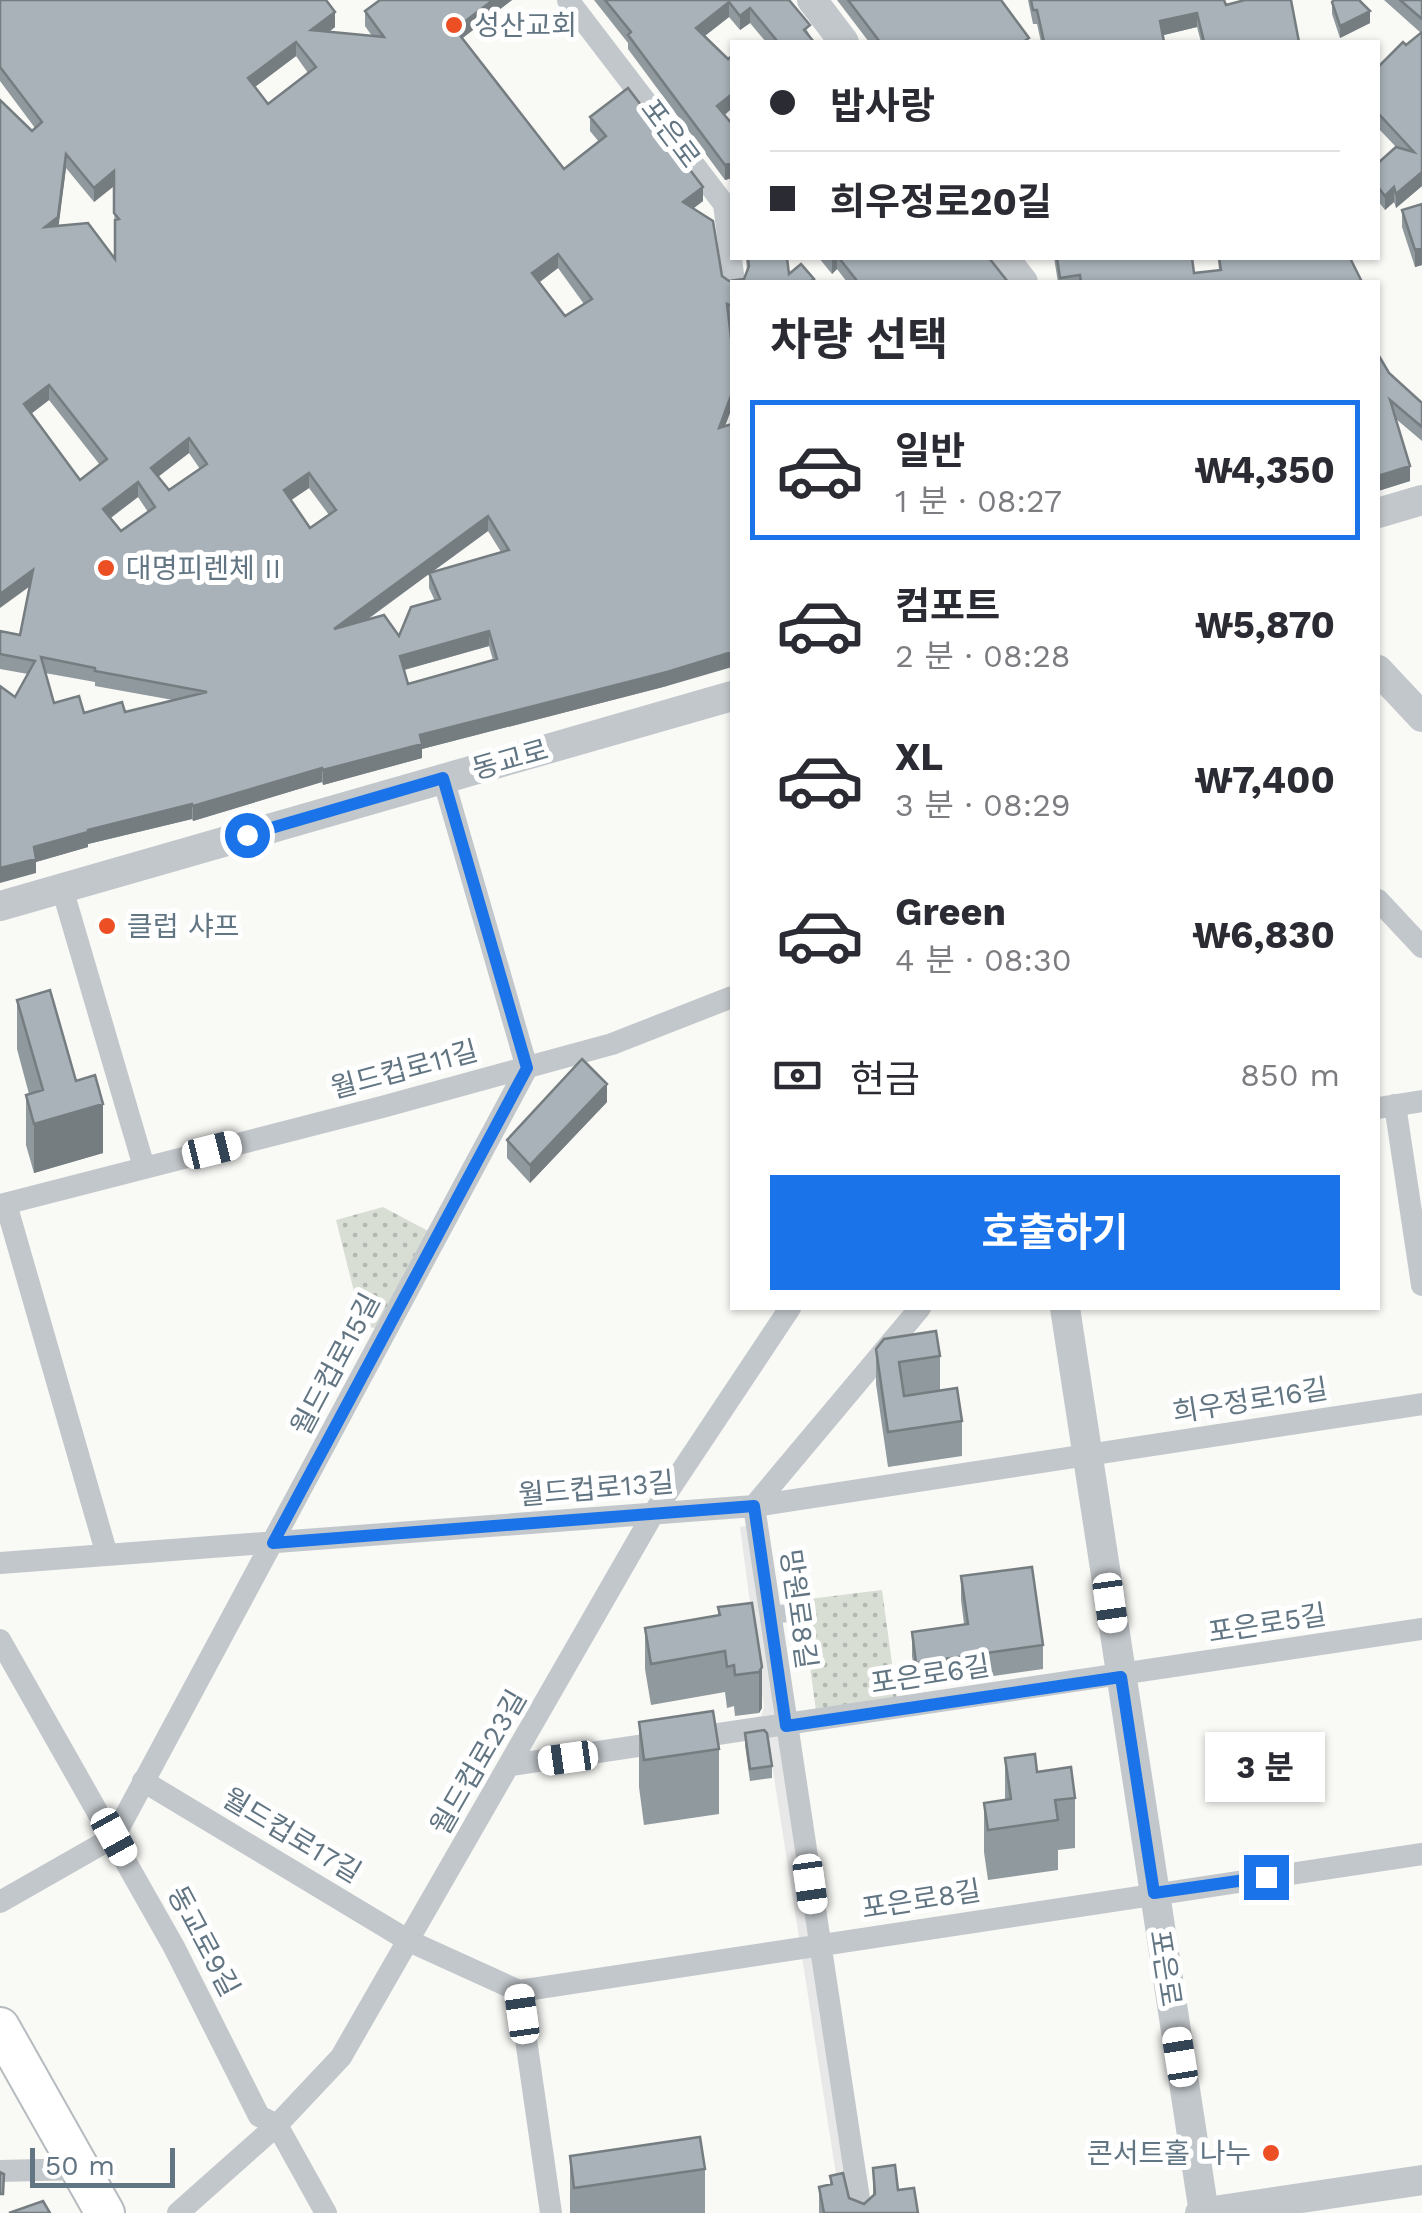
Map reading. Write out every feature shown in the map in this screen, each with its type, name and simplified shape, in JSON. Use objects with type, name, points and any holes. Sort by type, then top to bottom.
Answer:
[{"type":"main road","points":[[0,2027],[105,2213]]},
{"type":"street","name":"포은로","points":[[568,0],[724,204],[730,251]]},
{"type":"street","points":[[812,0],[842,40]]},
{"type":"street","points":[[1006,260],[1021,280]]},
{"type":"street","points":[[1380,512],[1422,500]]},
{"type":"street","points":[[1380,673],[1422,717]]},
{"type":"street","name":"동교로","points":[[0,906],[730,697]]},
{"type":"street","points":[[443,778],[527,1068]]},
{"type":"street","points":[[62,888],[144,1167]]},
{"type":"street","points":[[1380,902],[1422,947]]},
{"type":"street","name":"월드컵로11길","points":[[3,1205],[612,1044],[730,998]]},
{"type":"street","name":"월드컵로15길","points":[[114,1837],[527,1068]]},
{"type":"street","points":[[1422,1101],[1386,1106],[1422,1284]]},
{"type":"street","points":[[3,1205],[107,1555]]},
{"type":"street","name":"월드컵로23길","points":[[178,2213],[276,2124],[341,2056],[653,1514],[789,1310]]},
{"type":"street","points":[[754,1506],[918,1310]]},
{"type":"street","name":"포은로","points":[[1066,1310],[1202,2213]]},
{"type":"street","name":"희우정로16길","points":[[1087,1455],[1422,1404]]},
{"type":"street","name":"월드컵로13길","points":[[0,1563],[754,1506],[1087,1455]]},
{"type":"street","name":"망원로8길","points":[[754,1506],[860,2213]]},
{"type":"street","points":[[770,1614],[803,1613]]},
{"type":"street","name":"포은로5길","points":[[1121,1677],[1422,1629]]},
{"type":"street","name":"동교로9길","points":[[0,1640],[174,1946],[259,2116],[276,2124],[326,2213]]},
{"type":"street","name":"포은로6길","points":[[511,1765],[1121,1677]]},
{"type":"street","name":"월드컵로17길","points":[[143,1781],[409,1940],[519,1991]]},
{"type":"street","points":[[0,1902],[114,1837]]},
{"type":"street","name":"포은로8길","points":[[519,1991],[1422,1854]]},
{"type":"street","points":[[519,1991],[552,2213]]},
{"type":"street","points":[[0,2171],[80,2169]]},
{"type":"street","points":[[1202,2213],[1422,2180]]},
{"type":"shaded area","points":[[383,1207],[430,1232],[379,1328],[363,1327],[336,1220]]},
{"type":"shaded area","points":[[759,1523],[873,2213],[842,2213],[769,1745],[760,1721],[764,1707],[740,1527]]},
{"type":"shaded area","points":[[882,1590],[897,1700],[816,1711],[801,1600]]},
{"type":"building","points":[[0,0],[326,0],[335,12],[311,30],[384,37],[365,11],[380,0],[493,0],[455,29],[564,169],[606,136],[590,117],[628,88],[703,187],[683,202],[713,221],[722,276],[730,281],[730,398],[719,428],[730,425],[730,653],[420,735],[422,744],[88,830],[34,847],[36,859],[0,868],[0,686],[15,697],[35,661],[0,654],[0,631],[20,635],[33,570],[0,594],[0,100],[32,131],[42,122],[0,67]],"holes":[[[296,42],[316,67],[268,104],[248,78]],[[66,154],[94,188],[114,171],[114,213],[119,219],[115,220],[115,259],[88,223],[45,227],[58,217]],[[558,254],[592,299],[565,316],[532,273]],[[49,385],[107,459],[80,480],[24,404]],[[189,438],[207,464],[169,490],[151,468]],[[309,473],[336,510],[310,528],[284,490]],[[138,482],[155,507],[121,531],[103,509]],[[488,516],[509,550],[429,573],[440,599],[411,607],[399,636],[384,615],[334,629]],[[489,631],[497,659],[408,684],[400,656]],[[41,657],[207,692],[125,712],[122,702],[84,713],[79,696],[54,703]]]},
{"type":"building","points":[[605,0],[789,0],[810,25],[804,30],[812,40],[776,40],[750,8],[740,16],[729,2],[696,28],[730,58],[730,96],[717,106],[730,122],[730,164],[725,165],[628,35],[631,32]]},
{"type":"building","points":[[848,0],[1001,0],[1029,38],[1026,40],[878,40]]},
{"type":"building","points":[[1031,0],[1224,0],[1226,5],[1245,0],[1291,0],[1299,40],[1204,40],[1197,13],[1160,21],[1164,40],[1044,40],[1037,10],[1033,10]]},
{"type":"building","points":[[1334,0],[1359,0],[1370,11],[1340,26]]},
{"type":"building","points":[[1400,0],[1422,0],[1422,19]]},
{"type":"building","points":[[1422,32],[1422,172],[1396,194],[1394,187],[1385,196],[1380,190],[1380,161],[1396,147],[1414,152],[1380,115],[1380,65],[1403,42],[1406,45]]},
{"type":"building","points":[[1422,204],[1422,248],[1415,250],[1402,210]]},
{"type":"building","points":[[748,260],[787,260],[789,274],[801,264],[814,279],[736,280],[744,279]]},
{"type":"building","points":[[841,260],[991,260],[1006,280],[856,280]]},
{"type":"building","points":[[1057,260],[1192,260],[1194,273],[1221,270],[1219,260],[1351,260],[1361,280],[1081,280],[1080,275],[1060,278]]},
{"type":"building","points":[[1380,358],[1389,373],[1422,403],[1422,427],[1390,400],[1410,466],[1380,475]]},
{"type":"building","points":[[50,990],[76,1081],[95,1075],[103,1104],[34,1124],[26,1095],[43,1090],[17,1000]]},
{"type":"building","points":[[582,1059],[607,1084],[530,1165],[507,1140]]},
{"type":"building","points":[[936,1331],[940,1356],[899,1362],[904,1396],[957,1388],[962,1421],[888,1432],[876,1349],[884,1339]]},
{"type":"building","points":[[1032,1567],[1043,1645],[916,1663],[912,1632],[968,1624],[961,1576]]},
{"type":"building","points":[[752,1603],[762,1667],[759,1672],[735,1675],[734,1665],[727,1667],[725,1651],[651,1664],[645,1628],[720,1615],[718,1607]]},
{"type":"building","points":[[713,1711],[719,1749],[644,1760],[639,1722]]},
{"type":"building","points":[[764,1730],[772,1766],[750,1769],[745,1733]]},
{"type":"building","points":[[1035,1754],[1037,1772],[1071,1767],[1075,1798],[1055,1800],[1058,1820],[988,1830],[984,1803],[1011,1799],[1005,1758]]},
{"type":"building","points":[[700,2137],[705,2169],[574,2188],[570,2156]]},
{"type":"building","points":[[895,2165],[898,2190],[914,2188],[918,2213],[824,2213],[819,2187],[832,2184],[830,2176],[843,2173],[849,2198],[864,2204],[875,2194],[873,2168]]},
{"type":"building","points":[[0,2172],[4,2174],[3,2194],[0,2194]]},
{"type":"building","points":[[43,2201],[50,2213],[9,2213]]},
{"type":"place","name":"성산교회","points":[[454,25]]},
{"type":"place","name":"대명피렌체 II","points":[[106,568]]},
{"type":"place","name":"클럽 샤프","points":[[107,926]]},
{"type":"place","name":"콘서트홀 나누","points":[[1271,2153]]},
{"type":"route","points":[[247,835],[443,778],[527,1068],[273,1543],[754,1506],[786,1726],[1121,1677],[1154,1893],[1266,1877]]}]
